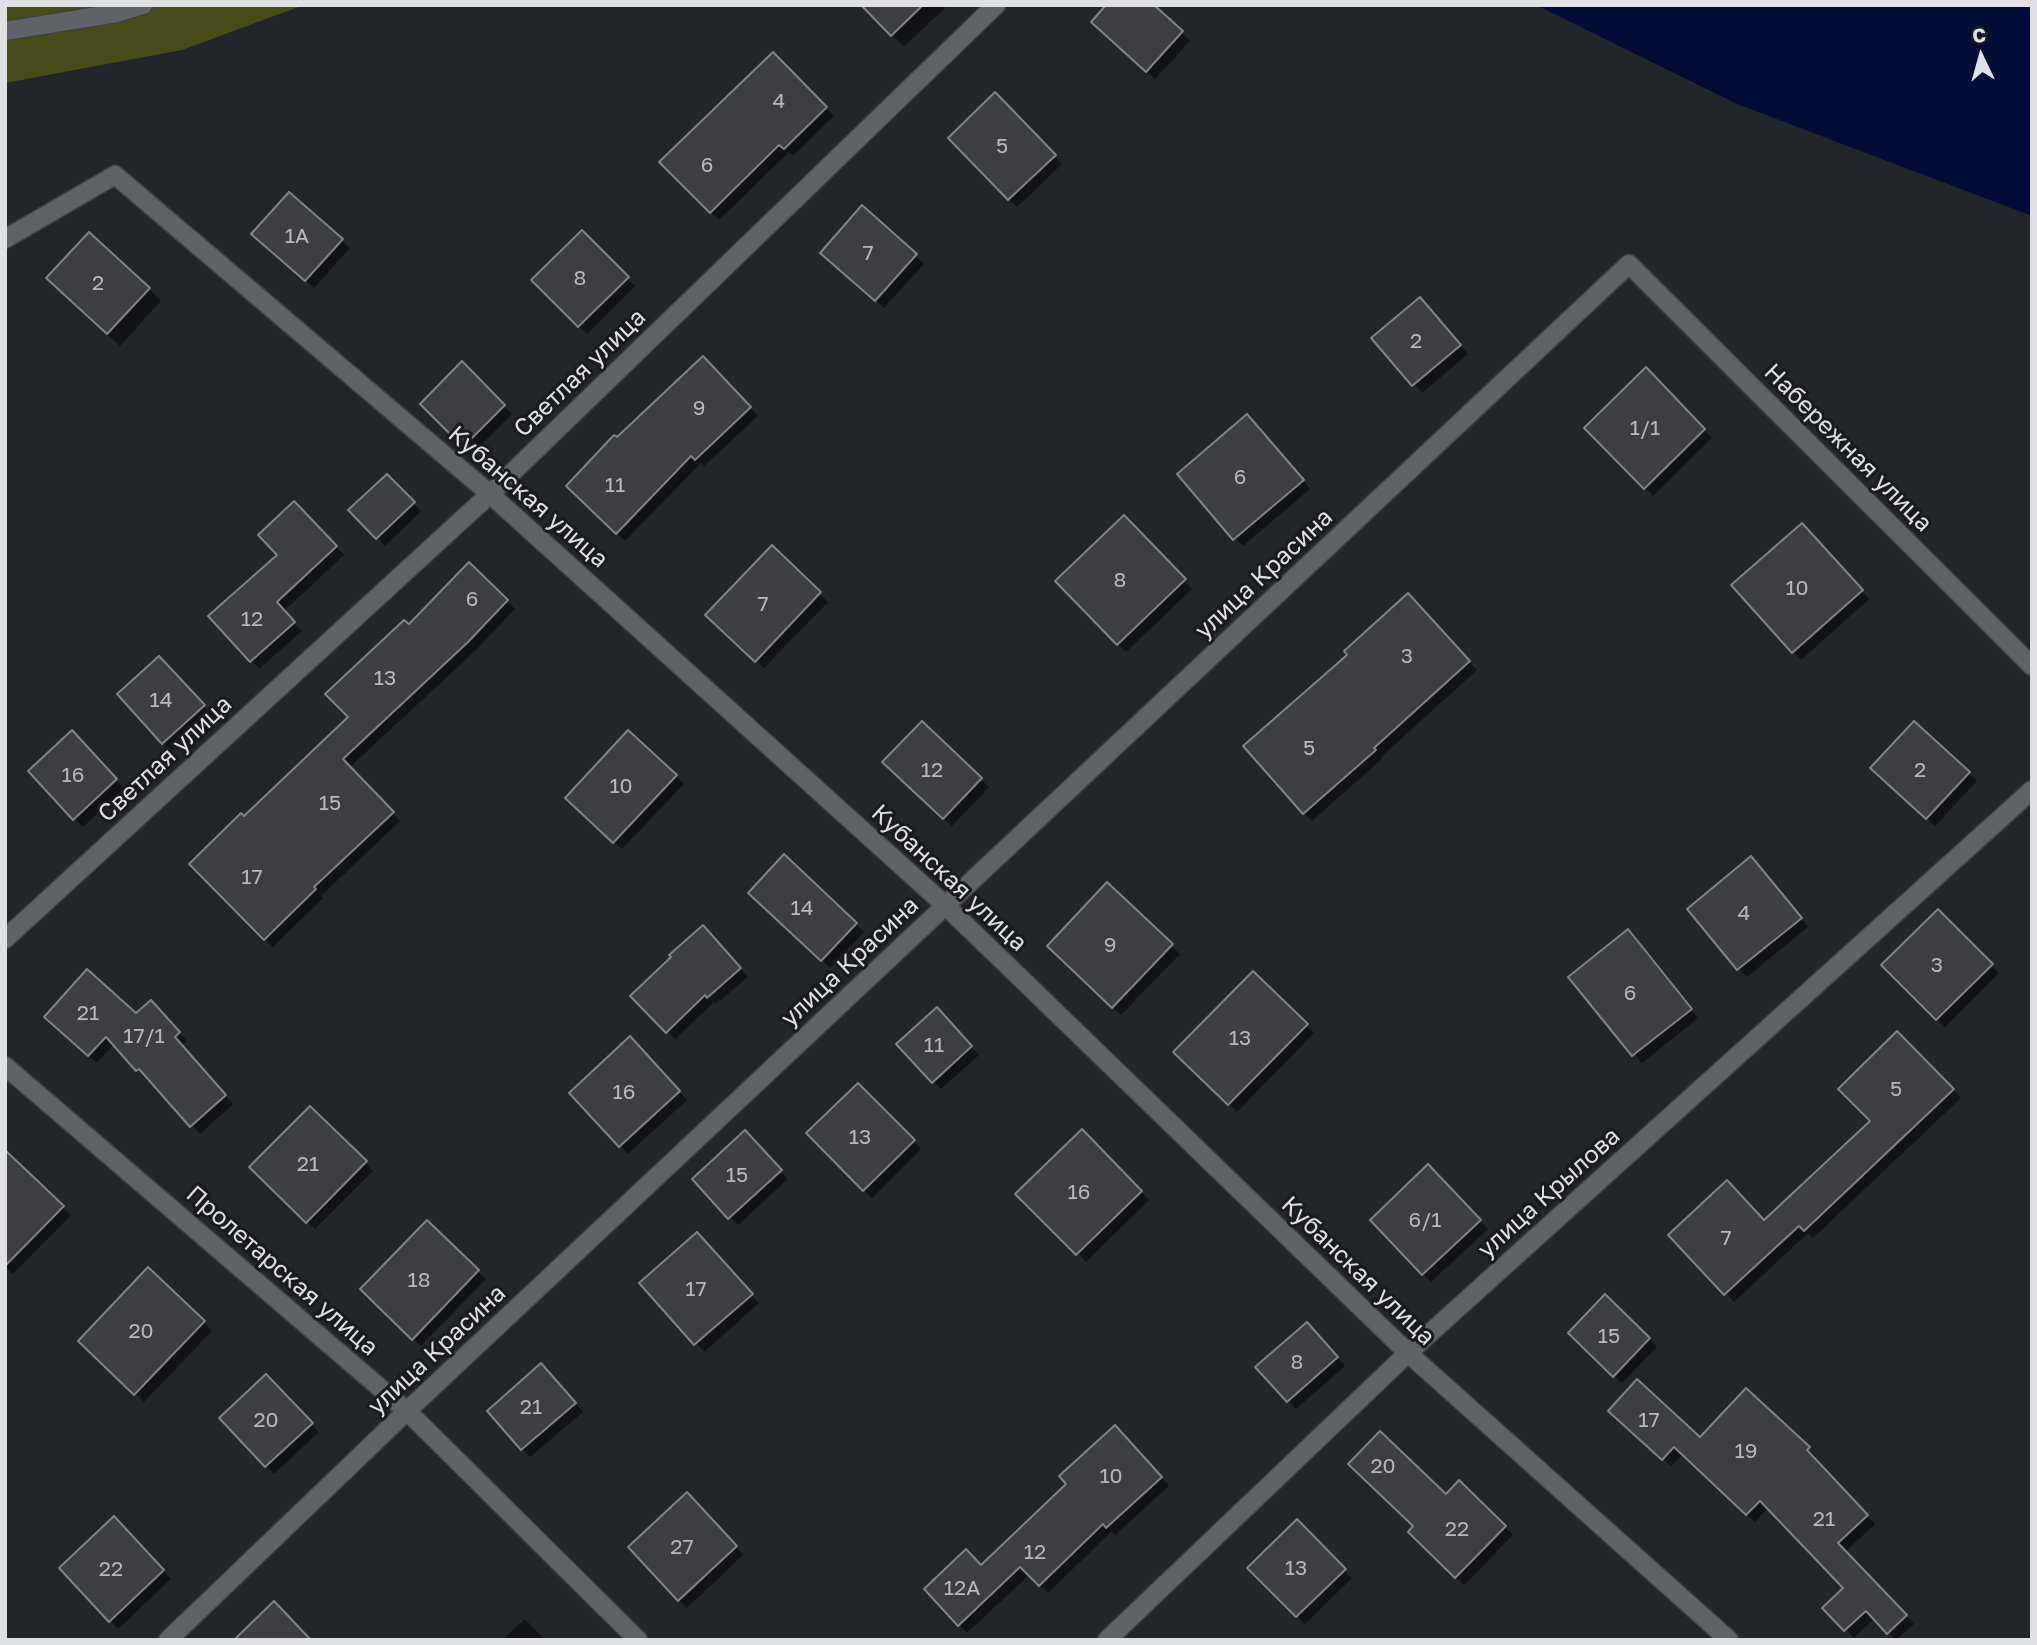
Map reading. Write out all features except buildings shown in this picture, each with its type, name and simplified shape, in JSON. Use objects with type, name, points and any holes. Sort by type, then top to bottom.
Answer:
[{"type":"street","points":[[5,31],[117,13],[143,5]]},
{"type":"street","name":"Светлая улица","points":[[5,939],[490,495],[996,5]]},
{"type":"street","name":"Кубанская улица","points":[[5,240],[115,175],[490,495],[946,906],[1408,1353],[1729,1640]]},
{"type":"street","name":"Набережная улица","points":[[1629,264],[2032,666]]},
{"type":"street","name":"улица Красина","points":[[168,1640],[407,1411],[1629,264]]},
{"type":"street","name":"улица Крылова","points":[[1107,1640],[1408,1353],[2032,790]]},
{"type":"street","name":"Пролетарская улица","points":[[5,1066],[407,1411],[638,1640]]},
{"type":"green space","points":[[5,5],[304,5],[182,50],[5,83]]},
{"type":"water","points":[[1536,5],[2032,5],[2032,216],[1737,104]]}]
